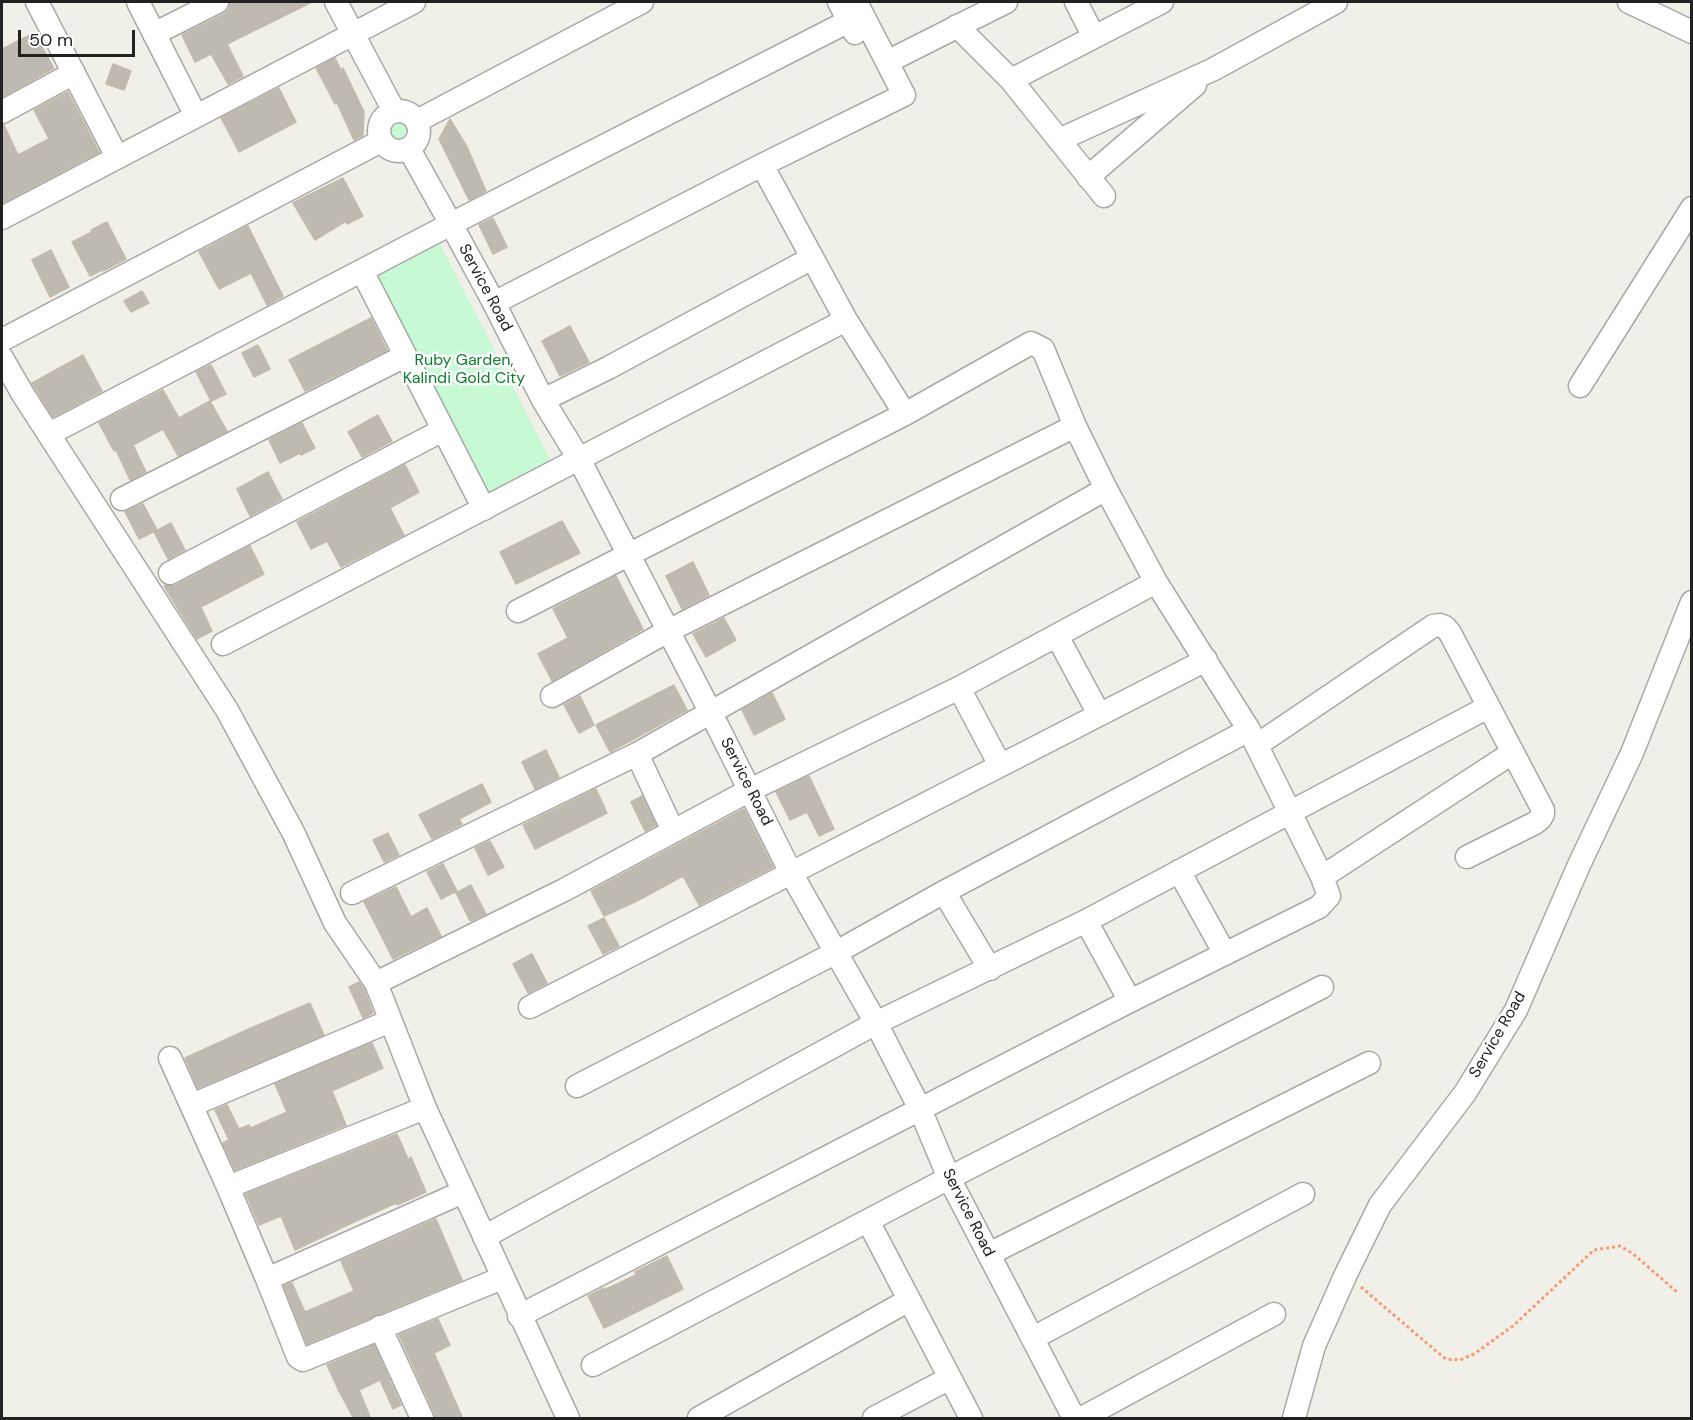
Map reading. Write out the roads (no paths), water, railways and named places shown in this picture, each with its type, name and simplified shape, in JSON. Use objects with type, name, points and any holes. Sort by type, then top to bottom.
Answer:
[{"type":"street","points":[[37,2],[117,157]]},
{"type":"street","points":[[138,2],[196,116]]},
{"type":"street","points":[[154,33],[217,2]]},
{"type":"street","points":[[336,2],[394,111]]},
{"type":"street","points":[[2,218],[414,2]]},
{"type":"street","points":[[417,121],[642,2]]},
{"type":"street","points":[[887,62],[1006,2]]},
{"type":"street","points":[[1076,2],[1094,38]]},
{"type":"street","points":[[1059,140],[1214,69],[1336,2]]},
{"type":"street","points":[[1629,2],[1692,32]]},
{"type":"street","points":[[1011,80],[1157,3]]},
{"type":"street","points":[[494,303],[904,94],[887,62],[848,8]]},
{"type":"street","points":[[848,8],[890,101]]},
{"type":"street","points":[[49,434],[452,224],[848,8]]},
{"type":"street","points":[[957,26],[1011,80],[1104,196]]},
{"type":"street","points":[[1088,177],[1214,69]]},
{"type":"street","points":[[2,112],[74,73]]},
{"type":"street","points":[[394,111],[410,113],[419,127],[415,144],[409,149],[398,152],[391,150],[381,141],[379,127],[386,115],[394,111]]},
{"type":"street","points":[[2,340],[381,141]]},
{"type":"street","name":"Service Road","points":[[409,149],[452,224],[543,400],[579,459],[791,873],[876,1023],[920,1110],[949,1178],[1074,1419]]},
{"type":"street","points":[[762,165],[846,320],[904,414]]},
{"type":"street","points":[[1580,386],[1692,208]]},
{"type":"street","points":[[543,400],[608,368],[812,258]]},
{"type":"street","points":[[362,271],[484,509]]},
{"type":"street","points":[[223,644],[846,320]]},
{"type":"street","points":[[518,612],[904,414],[1031,343],[1042,350],[1075,426],[1156,582],[1253,737],[1322,877],[1329,897],[1318,907],[1130,1001],[519,1316]]},
{"type":"street","points":[[122,499],[405,356]]},
{"type":"street","points":[[2,358],[227,710],[293,832],[335,923],[376,983],[425,1108],[568,1419]]},
{"type":"street","points":[[552,696],[669,631],[1075,426]]},
{"type":"street","points":[[170,573],[443,430]]},
{"type":"street","points":[[352,893],[637,754],[1106,489]]},
{"type":"street","points":[[376,983],[564,890],[750,790],[959,688],[1156,582]]},
{"type":"street","name":"Service Road","points":[[1294,1419],[1314,1346],[1380,1206],[1465,1093],[1516,1010],[1579,865],[1682,653],[1692,602]]},
{"type":"street","points":[[578,1086],[836,953],[944,892],[1253,737],[1433,626],[1445,627],[1450,633],[1541,805],[1543,814],[1535,823],[1467,856]]},
{"type":"street","points":[[1057,636],[1099,714]]},
{"type":"street","points":[[530,1007],[1206,660]]},
{"type":"street","points":[[959,688],[999,765]]},
{"type":"street","points":[[484,1237],[876,1023],[1086,921],[1488,707]]},
{"type":"street","points":[[1322,877],[1512,753]]},
{"type":"street","points":[[637,754],[673,831]]},
{"type":"street","points":[[1179,871],[1225,954]]},
{"type":"street","points":[[944,892],[990,969]]},
{"type":"street","points":[[1086,921],[1130,1001]]},
{"type":"street","points":[[593,1365],[949,1178],[1322,987]]},
{"type":"street","points":[[192,1105],[390,1022]]},
{"type":"street","points":[[170,1058],[228,1187],[298,1357],[303,1360],[502,1278]]},
{"type":"street","points":[[989,1254],[1369,1063]]},
{"type":"street","points":[[228,1187],[425,1108]]},
{"type":"street","points":[[267,1279],[463,1192]]},
{"type":"street","points":[[1033,1338],[1303,1194]]},
{"type":"street","points":[[868,1221],[971,1419]]},
{"type":"street","points":[[699,1419],[909,1300]]},
{"type":"street","points":[[1082,1419],[1274,1314]]},
{"type":"street","points":[[381,1327],[416,1417]]},
{"type":"street","points":[[874,1419],[950,1378]]},
{"type":"park label","name":"Ruby Garden, Kalindi Gold City","points":[[464,370]]}]
